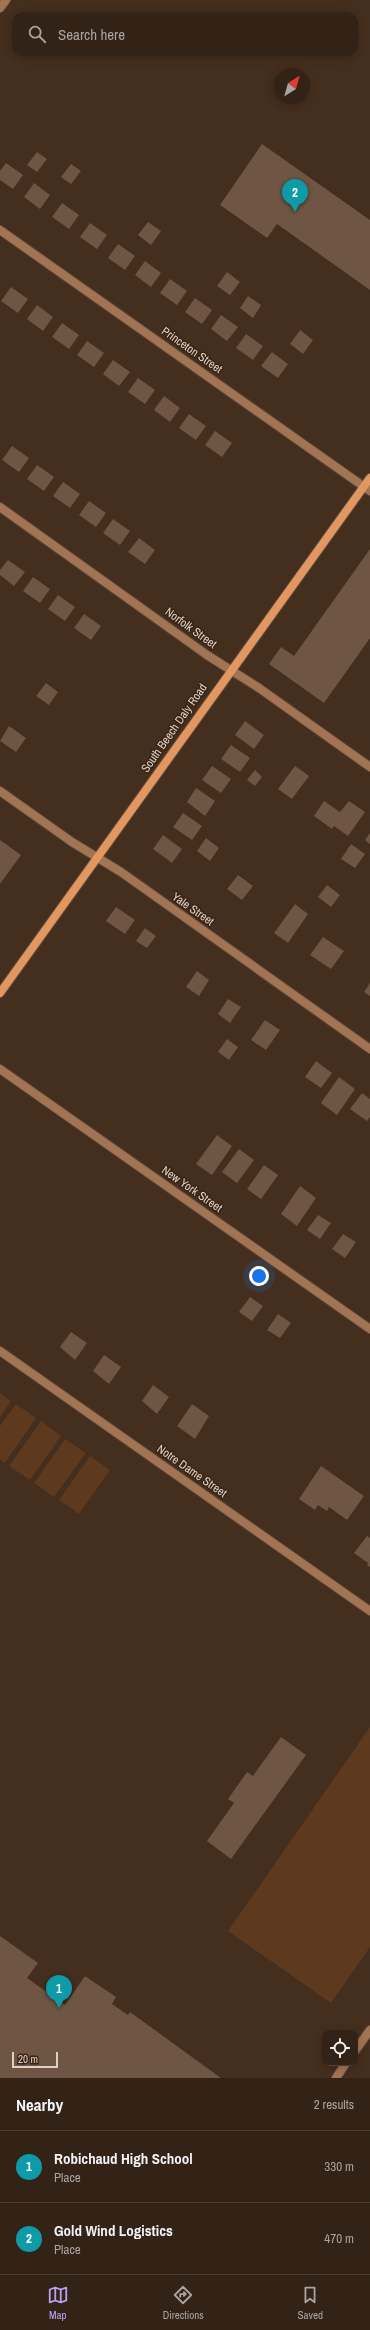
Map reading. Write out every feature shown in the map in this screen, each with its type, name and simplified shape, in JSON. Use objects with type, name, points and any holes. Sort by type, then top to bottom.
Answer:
[{"type":"main road","name":"South Beech Daly Road","points":[[0,993],[230,670],[367,489],[370,478]]},
{"type":"street","points":[[0,8],[6,0]]},
{"type":"street","name":"Princeton Street","points":[[0,230],[367,489]]},
{"type":"street","name":"Norfolk Street","points":[[0,507],[370,767]]},
{"type":"street","name":"Yale Street","points":[[0,791],[97,858],[121,872],[370,1048]]},
{"type":"street","name":"New York Street","points":[[0,1069],[370,1329]]},
{"type":"street","name":"Notre Dame Street","points":[[0,1351],[370,1611]]},
{"type":"street","points":[[358,2047],[370,2030]]},
{"type":"street","points":[[336,2078],[344,2066]]},
{"type":"shaded area","points":[[0,1393],[11,1401],[0,1417]]},
{"type":"shaded area","points":[[16,1404],[36,1418],[5,1463],[0,1459],[0,1426]]},
{"type":"shaded area","points":[[41,1421],[61,1436],[30,1480],[9,1466]]},
{"type":"shaded area","points":[[65,1439],[86,1453],[54,1497],[34,1483]]},
{"type":"shaded area","points":[[90,1456],[110,1470],[79,1514],[59,1500]]},
{"type":"shaded area","points":[[370,1727],[370,1947],[331,2003],[228,1931]]},
{"type":"building","points":[[262,144],[370,220],[370,290],[277,224],[267,238],[220,205]]},
{"type":"building","points":[[37,152],[47,159],[37,172],[27,165]]},
{"type":"building","points":[[6,163],[23,175],[13,189],[0,180],[0,171]]},
{"type":"building","points":[[71,164],[81,171],[71,184],[61,177]]},
{"type":"building","points":[[34,183],[50,195],[40,209],[24,197]]},
{"type":"building","points":[[62,203],[79,215],[69,229],[52,217]]},
{"type":"building","points":[[148,222],[161,231],[151,245],[138,235]]},
{"type":"building","points":[[90,223],[107,235],[97,249],[80,237]]},
{"type":"building","points":[[118,244],[135,256],[125,270],[108,258]]},
{"type":"building","points":[[145,261],[161,273],[151,287],[135,275]]},
{"type":"building","points":[[227,272],[240,282],[230,295],[217,286]]},
{"type":"building","points":[[170,279],[187,291],[177,305],[160,293]]},
{"type":"building","points":[[11,287],[28,299],[18,313],[1,301]]},
{"type":"building","points":[[248,296],[261,305],[253,318],[240,308]]},
{"type":"building","points":[[195,298],[212,310],[202,324],[185,312]]},
{"type":"building","points":[[37,305],[53,317],[43,331],[27,319]]},
{"type":"building","points":[[221,315],[238,327],[227,341],[211,329]]},
{"type":"building","points":[[62,323],[79,335],[69,349],[52,337]]},
{"type":"building","points":[[300,330],[313,340],[303,354],[290,344]]},
{"type":"building","points":[[246,334],[263,346],[253,360],[236,348]]},
{"type":"building","points":[[87,341],[104,353],[94,367],[77,355]]},
{"type":"building","points":[[272,352],[288,364],[278,378],[261,366]]},
{"type":"building","points":[[113,360],[130,372],[119,386],[103,374]]},
{"type":"building","points":[[138,378],[155,390],[145,404],[128,392]]},
{"type":"building","points":[[164,396],[180,408],[170,422],[154,410]]},
{"type":"building","points":[[189,414],[206,426],[196,440],[179,428]]},
{"type":"building","points":[[215,431],[232,443],[222,457],[205,445]]},
{"type":"building","points":[[12,446],[29,458],[19,472],[2,460]]},
{"type":"building","points":[[37,465],[54,477],[44,491],[27,479]]},
{"type":"building","points":[[63,482],[80,494],[70,508],[53,496]]},
{"type":"building","points":[[89,501],[106,513],[96,527],[79,515]]},
{"type":"building","points":[[113,519],[130,531],[120,545],[103,533]]},
{"type":"building","points":[[139,538],[155,550],[145,564],[128,552]]},
{"type":"building","points":[[370,549],[370,638],[324,703],[269,664],[281,647],[294,656]]},
{"type":"building","points":[[8,560],[25,572],[14,586],[0,575],[0,570]]},
{"type":"building","points":[[33,577],[50,589],[40,603],[23,591]]},
{"type":"building","points":[[58,595],[75,607],[65,621],[48,609]]},
{"type":"building","points":[[84,614],[101,626],[91,640],[74,628]]},
{"type":"building","points":[[46,683],[58,692],[49,705],[36,696]]},
{"type":"building","points":[[245,721],[264,735],[254,749],[235,735]]},
{"type":"building","points":[[9,726],[26,738],[16,752],[0,741]]},
{"type":"building","points":[[231,745],[250,758],[240,772],[221,759]]},
{"type":"building","points":[[212,766],[231,779],[221,793],[202,780]]},
{"type":"building","points":[[295,766],[309,776],[292,799],[278,789]]},
{"type":"building","points":[[255,770],[262,777],[255,786],[247,780]]},
{"type":"building","points":[[196,788],[215,801],[205,816],[187,802]]},
{"type":"building","points":[[324,801],[340,812],[349,801],[365,812],[348,836],[334,826],[332,829],[314,816]]},
{"type":"building","points":[[183,813],[202,826],[192,840],[173,827]]},
{"type":"building","points":[[370,833],[370,844],[365,840]]},
{"type":"building","points":[[163,835],[182,849],[172,863],[153,849]]},
{"type":"building","points":[[206,838],[219,848],[210,861],[197,851]]},
{"type":"building","points":[[0,840],[21,855],[0,884]]},
{"type":"building","points":[[351,844],[365,854],[355,868],[341,859]]},
{"type":"building","points":[[238,875],[253,886],[242,900],[227,889]]},
{"type":"building","points":[[327,885],[340,895],[331,907],[318,897]]},
{"type":"building","points":[[295,904],[308,914],[288,943],[274,933]]},
{"type":"building","points":[[116,907],[135,920],[125,934],[106,921]]},
{"type":"building","points":[[145,928],[156,936],[147,948],[136,941]]},
{"type":"building","points":[[323,937],[344,951],[331,969],[310,955]]},
{"type":"building","points":[[197,971],[209,980],[199,996],[186,987]]},
{"type":"building","points":[[370,983],[370,996],[364,992]]},
{"type":"building","points":[[228,999],[241,1007],[230,1023],[218,1014]]},
{"type":"building","points":[[265,1020],[280,1030],[266,1050],[251,1040]]},
{"type":"building","points":[[227,1039],[238,1047],[229,1060],[218,1052]]},
{"type":"building","points":[[316,1061],[332,1073],[321,1088],[305,1077]]},
{"type":"building","points":[[339,1077],[355,1089],[337,1115],[321,1103]]},
{"type":"building","points":[[362,1093],[370,1099],[370,1117],[367,1121],[350,1109]]},
{"type":"building","points":[[217,1135],[232,1146],[212,1175],[196,1164]]},
{"type":"building","points":[[239,1149],[254,1160],[237,1183],[222,1172]]},
{"type":"building","points":[[264,1165],[278,1175],[261,1199],[247,1189]]},
{"type":"building","points":[[300,1186],[316,1198],[297,1226],[281,1214]]},
{"type":"building","points":[[318,1215],[331,1223],[320,1239],[307,1230]]},
{"type":"building","points":[[343,1234],[356,1242],[345,1258],[332,1249]]},
{"type":"building","points":[[250,1297],[263,1306],[252,1321],[239,1312]]},
{"type":"building","points":[[278,1314],[291,1323],[280,1338],[267,1330]]},
{"type":"building","points":[[71,1332],[87,1343],[75,1360],[60,1347]]},
{"type":"building","points":[[104,1355],[121,1367],[109,1384],[93,1371]]},
{"type":"building","points":[[153,1385],[169,1397],[157,1414],[142,1401]]},
{"type":"building","points":[[192,1404],[209,1416],[195,1439],[177,1426]]},
{"type":"building","points":[[321,1466],[364,1496],[347,1520],[329,1507],[327,1511],[318,1505],[315,1510],[299,1499]]},
{"type":"building","points":[[367,1536],[370,1538],[370,1567],[367,1565],[368,1563],[354,1553]]},
{"type":"building","points":[[281,1737],[306,1755],[231,1859],[207,1841],[234,1803],[228,1799],[247,1772],[253,1776]]},
{"type":"building","points":[[0,1936],[38,1963],[27,1978],[65,2005],[85,1976],[116,1997],[112,2004],[128,2015],[130,2012],[221,2078],[0,2078]]},
{"type":"place","name":"Gold Wind Logistics","points":[[295,212]]},
{"type":"place","name":"Robichaud High School","points":[[59,2008]]}]
